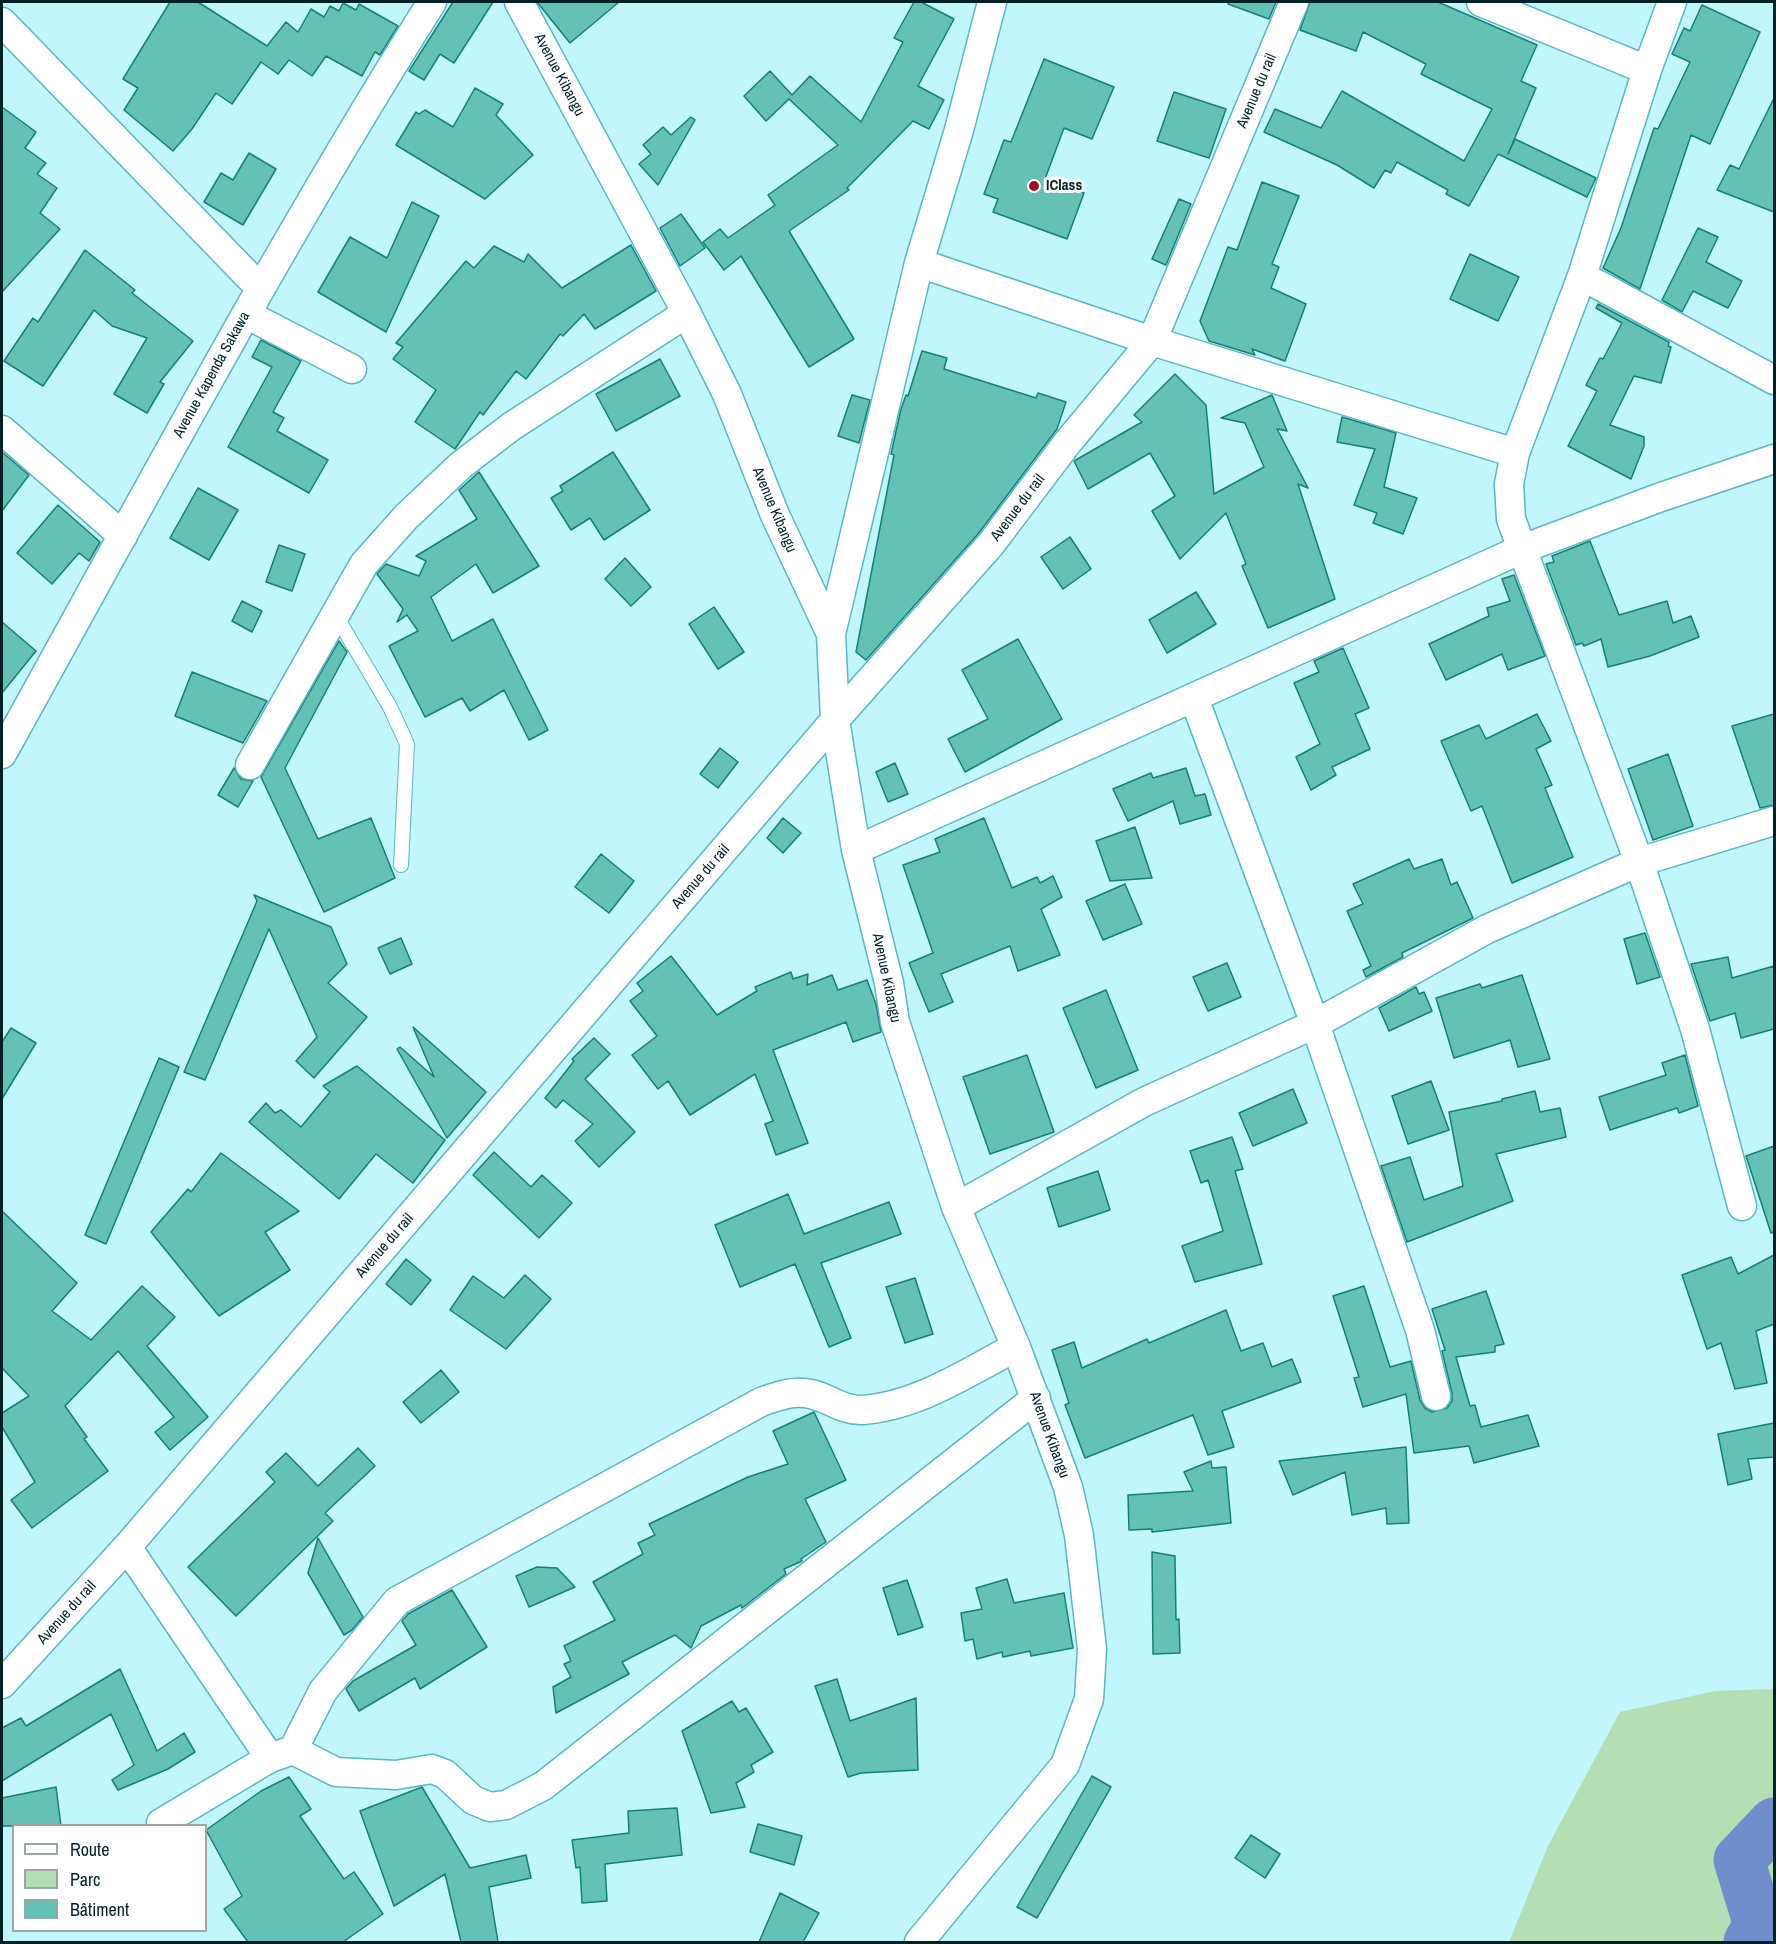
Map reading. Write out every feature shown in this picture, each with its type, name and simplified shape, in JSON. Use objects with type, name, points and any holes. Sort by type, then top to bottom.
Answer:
[{"type":"street","name":"Avenue Kapenda Sakawa","points":[[2,754],[260,288],[381,82],[432,2]]},
{"type":"street","name":"Avenue Kibangu","points":[[519,2],[687,313],[727,394],[775,515],[831,634],[835,720],[856,850],[889,982],[895,1022],[957,1207],[1016,1347],[1068,1487],[1079,1535],[1092,1649],[1089,1699],[1065,1765],[918,1942]]},
{"type":"street","points":[[831,634],[920,263],[959,130],[992,2]]},
{"type":"street","name":"Avenue du rail","points":[[2,1684],[127,1547],[835,720],[991,544],[1068,442],[1152,341],[1294,2]]},
{"type":"street","points":[[1481,2],[1647,70]]},
{"type":"street","points":[[1672,2],[1647,70],[1582,276],[1515,453],[1509,484],[1511,519],[1639,862],[1695,1029],[1742,1206]]},
{"type":"street","points":[[2,22],[260,288]]},
{"type":"street","points":[[920,263],[1152,341],[1515,453]]},
{"type":"street","points":[[1582,276],[1774,380]]},
{"type":"street","points":[[250,765],[364,564],[406,517],[461,465],[512,426],[687,313]]},
{"type":"street","points":[[246,314],[352,369]]},
{"type":"street","points":[[2,430],[123,536]]},
{"type":"street","points":[[856,850],[1522,549],[1661,496],[1774,459]]},
{"type":"street","points":[[1194,698],[1315,1024],[1419,1330],[1436,1396]]},
{"type":"street","points":[[957,1207],[1144,1102],[1315,1024],[1487,929],[1639,862],[1774,821]]},
{"type":"street","points":[[161,1823],[281,1754],[323,1691],[398,1601],[761,1402],[786,1393],[811,1394],[838,1406],[861,1410],[889,1407],[914,1400],[1016,1347]]},
{"type":"street","points":[[127,1547],[281,1754],[336,1772],[396,1775],[432,1769],[445,1774],[473,1800],[490,1807],[506,1805],[543,1786],[1035,1398]]},
{"type":"lane","points":[[335,615],[390,707],[407,744],[401,866]]},
{"type":"green space","points":[[1774,1689],[1774,1942],[1509,1942],[1548,1846],[1620,1712],[1715,1691]]},
{"type":"building","points":[[170,2],[198,2],[267,46],[286,22],[298,32],[311,9],[324,17],[330,6],[339,11],[343,3],[356,10],[359,4],[398,26],[380,55],[375,52],[362,76],[326,56],[312,76],[289,60],[278,74],[261,62],[232,104],[216,93],[192,129],[173,151],[124,110],[138,88],[123,79]]},
{"type":"building","points":[[453,2],[493,2],[454,63],[440,54],[424,80],[409,71]]},
{"type":"building","points":[[537,2],[619,2],[570,43]]},
{"type":"building","points":[[914,2],[921,2],[954,19],[918,86],[944,100],[929,129],[913,121],[847,188],[849,190],[789,231],[854,339],[809,367],[741,256],[724,270],[703,242],[720,229],[728,238],[775,205],[768,195],[838,145],[789,99],[766,121],[744,96],[770,71],[792,95],[810,76],[861,122],[903,42],[894,38]]},
{"type":"building","points":[[1229,2],[1276,2],[1269,19],[1228,4]]},
{"type":"building","points":[[1310,2],[1438,2],[1537,45],[1521,81],[1536,88],[1508,154],[1515,139],[1596,178],[1587,197],[1498,154],[1469,206],[1446,194],[1448,190],[1397,162],[1391,173],[1385,170],[1374,188],[1337,165],[1264,132],[1275,109],[1321,128],[1342,91],[1464,161],[1492,109],[1421,74],[1426,64],[1363,32],[1356,51],[1300,30]]},
{"type":"building","points":[[1702,5],[1760,32],[1710,144],[1691,135],[1640,289],[1603,268],[1621,228],[1654,128],[1658,129],[1690,62],[1672,54],[1684,28],[1690,31]]},
{"type":"building","points":[[1044,59],[1114,87],[1092,139],[1064,128],[1045,179],[1084,193],[1067,239],[993,212],[998,199],[984,194],[1004,140],[1011,142]]},
{"type":"building","points":[[475,88],[503,104],[496,115],[533,155],[485,199],[396,145],[416,112],[419,114],[425,110],[453,127]]},
{"type":"building","points":[[1174,92],[1226,109],[1209,158],[1157,141]]},
{"type":"building","points":[[1774,98],[1774,212],[1717,190],[1730,165],[1739,169]]},
{"type":"building","points":[[2,107],[36,132],[25,148],[46,163],[37,174],[57,188],[40,213],[60,229],[2,292]]},
{"type":"building","points":[[691,117],[695,120],[658,185],[639,164],[651,154],[643,145],[663,127],[671,135]]},
{"type":"building","points":[[249,153],[276,169],[243,225],[204,202],[221,173],[233,180]]},
{"type":"building","points":[[1262,182],[1299,196],[1272,264],[1279,267],[1271,288],[1306,304],[1285,361],[1252,349],[1255,355],[1209,341],[1200,321],[1228,247],[1237,250]]},
{"type":"building","points":[[1179,199],[1191,204],[1166,265],[1152,259]]},
{"type":"building","points":[[412,202],[439,216],[386,332],[318,292],[350,237],[387,258]]},
{"type":"building","points":[[681,214],[705,248],[680,266],[660,228]]},
{"type":"building","points":[[1698,228],[1718,237],[1706,262],[1742,281],[1728,308],[1693,291],[1682,312],[1662,300]]},
{"type":"building","points":[[631,245],[656,291],[595,329],[584,314],[563,336],[560,334],[526,379],[516,371],[483,415],[480,412],[455,449],[415,422],[436,390],[393,359],[403,347],[396,343],[466,261],[474,268],[494,246],[524,262],[528,254],[562,288]]},
{"type":"building","points":[[85,250],[135,290],[132,293],[193,341],[160,382],[164,384],[147,413],[114,394],[147,338],[112,326],[94,310],[43,386],[4,361],[33,318],[38,322]]},
{"type":"building","points":[[1470,254],[1519,277],[1498,321],[1450,299]]},
{"type":"building","points":[[1598,304],[1669,342],[1668,346],[1671,347],[1661,383],[1634,376],[1610,425],[1644,437],[1644,446],[1631,479],[1568,446],[1597,391],[1586,385],[1622,323],[1596,308]]},
{"type":"building","points":[[261,340],[301,361],[273,412],[284,418],[277,431],[328,460],[309,493],[228,447],[272,367],[252,357]]},
{"type":"building","points":[[922,351],[947,358],[944,369],[1036,398],[1038,393],[1066,402],[1057,429],[978,534],[866,660],[856,652],[894,455],[891,454],[901,409],[906,395],[908,396]]},
{"type":"building","points":[[660,359],[680,396],[616,431],[596,394]]},
{"type":"building","points":[[1175,374],[1206,405],[1214,494],[1264,467],[1245,423],[1221,418],[1272,395],[1287,431],[1277,429],[1308,488],[1298,484],[1335,599],[1268,628],[1242,566],[1246,564],[1226,513],[1180,559],[1152,511],[1175,496],[1150,453],[1088,489],[1074,461],[1142,422],[1134,415]]},
{"type":"building","points":[[852,395],[870,400],[859,443],[838,436]]},
{"type":"building","points":[[1342,417],[1396,433],[1384,487],[1417,498],[1403,534],[1373,523],[1377,513],[1354,505],[1375,449],[1337,442]]},
{"type":"building","points":[[2,452],[29,475],[2,511]]},
{"type":"building","points":[[613,452],[650,510],[604,540],[590,518],[571,530],[551,498],[563,491],[560,486]]},
{"type":"building","points":[[479,472],[539,566],[493,593],[476,564],[431,597],[452,641],[493,619],[548,730],[529,740],[504,690],[470,711],[462,698],[425,717],[389,646],[418,631],[407,615],[397,622],[403,609],[377,574],[386,564],[419,576],[426,561],[416,556],[477,519],[459,490]]},
{"type":"building","points":[[198,488],[238,510],[209,560],[170,538]]},
{"type":"building","points":[[58,505],[100,542],[89,561],[79,553],[52,584],[17,553]]},
{"type":"building","points":[[1070,537],[1091,569],[1063,589],[1041,557]]},
{"type":"building","points":[[1590,541],[1619,615],[1667,601],[1673,623],[1691,616],[1699,637],[1650,656],[1608,667],[1601,639],[1584,646],[1582,643],[1576,645],[1546,564],[1554,562],[1552,556]]},
{"type":"building","points":[[279,545],[305,554],[292,591],[266,582]]},
{"type":"building","points":[[625,558],[651,587],[631,606],[605,579]]},
{"type":"building","points":[[1514,575],[1545,656],[1508,670],[1502,654],[1446,680],[1429,644],[1489,616],[1487,608],[1510,601],[1502,579]]},
{"type":"building","points":[[1196,592],[1216,624],[1167,653],[1149,620]]},
{"type":"building","points":[[242,601],[262,611],[252,632],[232,621]]},
{"type":"building","points":[[714,607],[744,652],[718,669],[689,624]]},
{"type":"building","points":[[2,622],[36,651],[2,693]]},
{"type":"building","points":[[1018,639],[1062,719],[965,772],[948,739],[988,719],[962,670]]},
{"type":"building","points":[[339,641],[347,652],[285,768],[318,839],[371,818],[395,878],[324,912],[261,777]]},
{"type":"building","points":[[1343,648],[1369,708],[1355,714],[1370,749],[1332,767],[1336,775],[1311,790],[1296,757],[1320,744],[1294,683],[1319,672],[1314,661]]},
{"type":"building","points":[[192,672],[267,701],[243,743],[175,716]]},
{"type":"building","points":[[1537,714],[1551,741],[1536,749],[1552,785],[1545,788],[1573,857],[1512,883],[1482,806],[1471,811],[1441,741],[1479,725],[1486,739]]},
{"type":"building","points":[[1774,714],[1774,805],[1760,808],[1732,726]]},
{"type":"building","points":[[720,748],[738,762],[718,788],[700,774]]},
{"type":"building","points":[[1668,754],[1693,826],[1653,840],[1628,769]]},
{"type":"building","points":[[895,763],[908,794],[888,802],[876,772]]},
{"type":"building","points":[[234,768],[241,779],[253,781],[238,807],[218,795]]},
{"type":"building","points":[[1186,768],[1195,796],[1205,794],[1211,815],[1180,824],[1173,801],[1128,821],[1113,789],[1151,773],[1153,778]]},
{"type":"building","points":[[783,818],[801,833],[783,853],[767,838]]},
{"type":"building","points":[[984,818],[1012,888],[1037,877],[1040,883],[1053,876],[1062,897],[1041,909],[1060,955],[1018,971],[1010,946],[941,974],[953,1002],[929,1012],[909,963],[933,953],[903,865],[940,852],[935,839]]},
{"type":"building","points":[[1135,827],[1152,878],[1110,881],[1096,841]]},
{"type":"building","points":[[601,854],[634,881],[609,913],[575,887]]},
{"type":"building","points":[[1409,859],[1414,869],[1442,859],[1451,885],[1457,882],[1473,918],[1402,953],[1403,957],[1366,977],[1363,970],[1371,966],[1347,911],[1363,904],[1353,884]]},
{"type":"building","points":[[1125,884],[1142,924],[1103,940],[1086,901]]},
{"type":"building","points":[[254,895],[331,927],[347,964],[328,983],[367,1017],[314,1078],[296,1061],[317,1037],[269,929],[205,1080],[184,1072],[257,901]]},
{"type":"building","points":[[1645,933],[1660,977],[1637,984],[1624,939]]},
{"type":"building","points":[[401,938],[412,964],[390,974],[378,948]]},
{"type":"building","points":[[671,956],[717,1015],[757,991],[755,987],[791,972],[793,979],[808,974],[807,985],[832,975],[838,990],[867,980],[876,1004],[881,1032],[853,1042],[846,1022],[773,1050],[808,1143],[776,1155],[765,1124],[773,1121],[755,1074],[690,1115],[668,1081],[658,1089],[632,1055],[657,1036],[630,1001],[643,991],[637,983]]},
{"type":"building","points":[[1728,957],[1732,978],[1774,966],[1774,1029],[1741,1038],[1735,1013],[1710,1021],[1691,964]]},
{"type":"building","points":[[1227,963],[1241,997],[1208,1011],[1193,977]]},
{"type":"building","points":[[1522,975],[1550,1059],[1518,1067],[1510,1040],[1454,1058],[1436,998],[1480,984],[1482,988]]},
{"type":"building","points":[[1416,987],[1419,994],[1424,992],[1432,1011],[1389,1031],[1379,1008]]},
{"type":"building","points":[[1106,990],[1138,1070],[1096,1088],[1063,1008]]},
{"type":"building","points":[[413,1027],[486,1092],[447,1138],[397,1049],[400,1047],[434,1077]]},
{"type":"building","points":[[11,1028],[36,1043],[2,1099],[2,1042]]},
{"type":"building","points":[[594,1038],[610,1054],[585,1079],[635,1132],[599,1167],[575,1141],[593,1124],[563,1100],[556,1108],[545,1098],[574,1061],[572,1059]]},
{"type":"building","points":[[1027,1055],[1054,1132],[990,1154],[963,1077]]},
{"type":"building","points":[[1685,1055],[1698,1106],[1679,1113],[1677,1108],[1610,1130],[1599,1097],[1666,1075],[1662,1063]]},
{"type":"building","points":[[159,1058],[179,1067],[106,1244],[85,1235]]},
{"type":"building","points":[[357,1066],[445,1140],[413,1183],[376,1154],[339,1199],[249,1122],[266,1103],[275,1113],[281,1110],[301,1127],[330,1092],[323,1086]]},
{"type":"building","points":[[1431,1081],[1449,1130],[1408,1144],[1392,1096]]},
{"type":"building","points":[[1293,1089],[1307,1123],[1253,1146],[1239,1113]]},
{"type":"building","points":[[1535,1091],[1540,1112],[1560,1108],[1566,1137],[1496,1154],[1513,1201],[1407,1242],[1381,1166],[1410,1157],[1424,1200],[1463,1186],[1449,1112],[1502,1101],[1502,1099]]},
{"type":"building","points":[[1232,1137],[1243,1169],[1235,1171],[1262,1264],[1195,1282],[1182,1246],[1223,1231],[1208,1180],[1201,1183],[1190,1151]]},
{"type":"building","points":[[1774,1146],[1774,1232],[1771,1233],[1746,1156]]},
{"type":"building","points":[[494,1152],[531,1187],[542,1175],[572,1203],[539,1238],[473,1175]]},
{"type":"building","points":[[221,1153],[299,1211],[265,1232],[290,1270],[219,1316],[151,1232],[188,1189],[191,1192]]},
{"type":"building","points":[[1098,1171],[1110,1210],[1059,1227],[1047,1188]]},
{"type":"building","points":[[788,1194],[804,1234],[889,1202],[901,1234],[821,1263],[851,1338],[829,1347],[795,1264],[740,1287],[715,1225]]},
{"type":"building","points":[[2,1211],[77,1283],[52,1311],[91,1340],[142,1286],[175,1317],[147,1346],[208,1417],[170,1450],[155,1432],[174,1417],[118,1351],[65,1406],[87,1437],[84,1439],[108,1471],[32,1528],[11,1500],[35,1482],[2,1427],[2,1413],[29,1396],[2,1368]]},
{"type":"building","points":[[1774,1255],[1774,1324],[1756,1331],[1767,1383],[1735,1389],[1721,1343],[1707,1349],[1682,1275],[1731,1257],[1738,1274]]},
{"type":"building","points":[[406,1259],[431,1280],[411,1305],[386,1284]]},
{"type":"building","points":[[525,1275],[551,1299],[506,1349],[450,1310],[473,1276],[504,1298]]},
{"type":"building","points":[[915,1278],[933,1334],[905,1343],[886,1287]]},
{"type":"building","points":[[1364,1286],[1390,1367],[1411,1361],[1420,1400],[1425,1408],[1432,1412],[1447,1408],[1452,1401],[1452,1393],[1442,1351],[1445,1350],[1432,1309],[1486,1291],[1504,1344],[1495,1346],[1495,1352],[1456,1357],[1470,1406],[1475,1405],[1481,1427],[1528,1415],[1539,1446],[1474,1463],[1469,1446],[1414,1453],[1406,1394],[1363,1407],[1354,1378],[1359,1377],[1333,1296]]},
{"type":"building","points":[[1226,1310],[1241,1351],[1263,1343],[1272,1367],[1292,1359],[1301,1382],[1222,1411],[1234,1447],[1208,1455],[1193,1415],[1085,1458],[1065,1405],[1069,1403],[1052,1350],[1074,1342],[1082,1368],[1147,1339],[1149,1343]]},
{"type":"building","points":[[441,1370],[459,1392],[421,1423],[403,1402]]},
{"type":"building","points":[[814,1412],[846,1480],[805,1499],[826,1542],[801,1559],[802,1561],[784,1569],[786,1574],[742,1608],[741,1605],[701,1626],[691,1648],[675,1635],[622,1662],[629,1674],[556,1713],[553,1687],[571,1677],[564,1664],[571,1661],[564,1646],[615,1620],[593,1582],[643,1554],[638,1543],[655,1535],[649,1524],[748,1477],[788,1464],[773,1431]]},
{"type":"building","points":[[1774,1423],[1774,1457],[1748,1459],[1752,1479],[1728,1485],[1718,1434]]},
{"type":"building","points":[[1406,1447],[1409,1523],[1387,1524],[1386,1508],[1352,1515],[1345,1472],[1293,1495],[1279,1461]]},
{"type":"building","points":[[358,1448],[375,1466],[325,1513],[333,1521],[236,1616],[188,1567],[275,1482],[266,1472],[286,1453],[318,1486]]},
{"type":"building","points":[[1211,1461],[1212,1468],[1226,1467],[1231,1523],[1152,1532],[1152,1529],[1129,1530],[1128,1495],[1193,1491],[1184,1472]]},
{"type":"building","points":[[318,1538],[363,1617],[352,1630],[344,1635],[308,1573]]},
{"type":"building","points":[[1152,1552],[1175,1556],[1176,1620],[1179,1619],[1180,1653],[1153,1654]]},
{"type":"building","points":[[537,1567],[557,1568],[575,1587],[529,1607],[516,1576]]},
{"type":"building","points":[[1007,1579],[1014,1603],[1064,1593],[1073,1648],[1031,1656],[1030,1651],[1003,1657],[1002,1652],[977,1659],[973,1639],[965,1641],[961,1613],[982,1609],[976,1588]]},
{"type":"building","points":[[907,1580],[923,1627],[898,1635],[883,1588]]},
{"type":"building","points":[[452,1590],[487,1647],[420,1689],[415,1678],[359,1711],[346,1689],[353,1681],[416,1645],[402,1621],[408,1614]]},
{"type":"building","points":[[120,1669],[157,1751],[184,1733],[195,1752],[168,1769],[118,1790],[112,1780],[134,1765],[111,1714],[2,1781],[2,1728],[21,1718],[26,1726]]},
{"type":"building","points":[[837,1679],[850,1721],[916,1698],[918,1770],[861,1773],[848,1777],[815,1686]]},
{"type":"building","points":[[732,1701],[739,1712],[746,1708],[773,1752],[751,1765],[754,1772],[736,1783],[745,1807],[711,1813],[682,1731]]},
{"type":"building","points":[[1092,1776],[1111,1787],[1037,1918],[1017,1907]]},
{"type":"building","points":[[289,1777],[311,1809],[300,1816],[344,1879],[354,1872],[383,1914],[343,1942],[248,1942],[224,1909],[242,1896],[207,1829],[261,1791]]},
{"type":"building","points":[[56,1787],[61,1824],[2,1826],[2,1798]]},
{"type":"building","points":[[422,1787],[470,1868],[526,1855],[531,1878],[489,1887],[498,1942],[461,1942],[445,1874],[394,1906],[360,1811]]},
{"type":"building","points":[[677,1808],[682,1855],[605,1864],[607,1901],[582,1903],[580,1867],[576,1868],[572,1840],[629,1833],[628,1811]]},
{"type":"building","points":[[758,1824],[802,1836],[794,1865],[750,1852]]},
{"type":"building","points":[[1251,1835],[1280,1854],[1265,1878],[1235,1858]]},
{"type":"building","points":[[780,1893],[819,1913],[803,1942],[759,1942]]},
{"type":"waterway","points":[[1749,1942],[1759,1925],[1739,1860],[1774,1823]]},
{"type":"place","name":"IClass","points":[[1034,186]]}]
